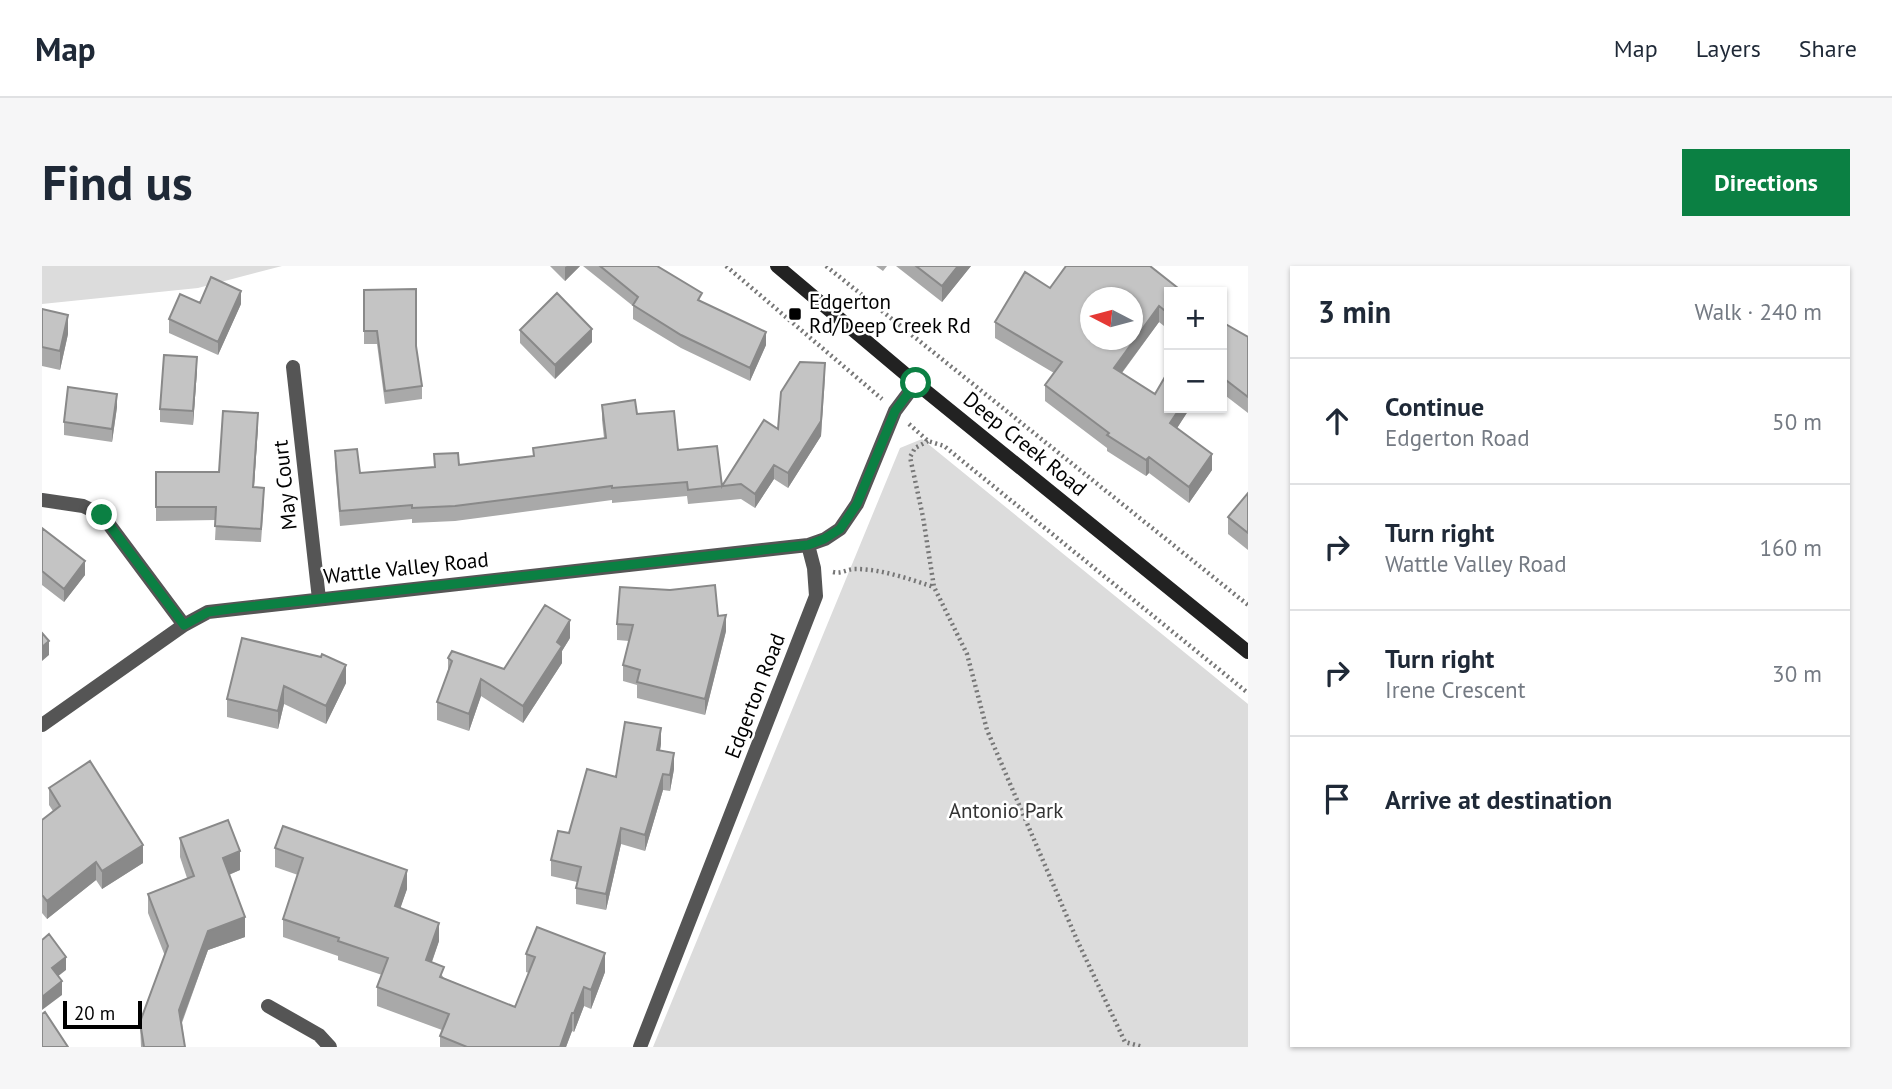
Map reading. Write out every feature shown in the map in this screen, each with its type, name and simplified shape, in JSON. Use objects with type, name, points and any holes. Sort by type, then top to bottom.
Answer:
[{"type":"main road","name":"Deep Creek Road","points":[[777,266],[916,383],[1248,652]]},
{"type":"street","name":"May Court","points":[[293,367],[319,599]]},
{"type":"street","points":[[808,545],[840,529],[857,504],[895,411],[916,383]]},
{"type":"street","points":[[42,500],[83,506],[102,515],[184,625]]},
{"type":"street","name":"Wattle Valley Road","points":[[42,725],[184,625],[208,612],[808,545]]},
{"type":"street","name":"Edgerton Road","points":[[640,1047],[816,596],[814,568],[808,545]]},
{"type":"street","points":[[268,1006],[319,1035],[330,1047]]},
{"type":"path","points":[[726,266],[929,440],[944,446],[1248,693]]},
{"type":"path","points":[[826,266],[1248,606]]},
{"type":"path","points":[[929,440],[915,448],[909,457],[923,517],[934,587],[967,654],[987,730],[1077,940],[1125,1042],[1143,1047]]},
{"type":"path","points":[[814,568],[839,574],[853,569],[886,573],[934,587]]},
{"type":"green space","points":[[42,266],[282,266],[198,288],[42,304]]},
{"type":"green space","name":"Antonio Park","points":[[922,439],[1248,704],[1248,1047],[653,1047],[900,448]]},
{"type":"building","points":[[600,266],[657,266],[702,293],[698,300],[766,332],[750,368],[681,335],[633,305],[638,297]]},
{"type":"building","points":[[916,266],[958,266],[942,286]]},
{"type":"building","points":[[1066,266],[1150,266],[1177,287],[1164,287],[1164,310],[1159,306],[1143,328],[1143,287],[1080,287],[1080,350],[1127,350],[1114,368],[1155,394],[1164,379],[1164,413],[1177,413],[1170,423],[1212,454],[1189,487],[1149,457],[1146,460],[1107,435],[1109,433],[1045,385],[1062,362],[995,322],[1025,272],[1050,288]]},
{"type":"building","points":[[211,277],[241,291],[218,342],[169,319],[180,294],[200,303]]},
{"type":"building","points":[[416,289],[416,346],[422,386],[385,391],[377,331],[364,331],[364,290]]},
{"type":"building","points":[[557,293],[592,329],[555,365],[520,330]]},
{"type":"building","points":[[42,309],[68,315],[60,351],[42,347]]},
{"type":"building","points":[[1227,325],[1248,337],[1248,397],[1227,381]]},
{"type":"building","points":[[164,355],[197,357],[193,411],[160,409]]},
{"type":"building","points":[[800,362],[825,363],[821,421],[788,473],[774,465],[755,494],[741,484],[688,490],[687,482],[612,486],[455,506],[412,508],[412,505],[340,511],[335,451],[357,449],[360,473],[435,467],[434,454],[458,453],[459,465],[534,456],[533,448],[606,438],[602,405],[635,400],[637,414],[674,411],[678,450],[717,446],[722,486],[764,420],[778,429],[781,392]]},
{"type":"building","points":[[68,387],[117,394],[112,429],[64,422]]},
{"type":"building","points":[[223,411],[258,413],[253,487],[264,488],[261,529],[215,526],[216,507],[156,507],[156,472],[219,472]]},
{"type":"building","points":[[1248,493],[1248,533],[1228,517]]},
{"type":"building","points":[[42,528],[85,561],[64,589],[42,571]]},
{"type":"building","points":[[715,585],[718,616],[726,615],[705,699],[637,682],[640,670],[623,665],[633,625],[617,624],[620,587],[670,590]]},
{"type":"building","points":[[545,605],[570,620],[557,642],[562,646],[523,706],[481,679],[469,714],[437,702],[452,661],[448,658],[452,651],[504,669]]},
{"type":"building","points":[[42,633],[49,641],[42,647]]},
{"type":"building","points":[[242,638],[321,657],[322,654],[346,665],[326,706],[284,686],[278,711],[227,699]]},
{"type":"building","points":[[625,722],[661,728],[657,750],[674,753],[670,775],[663,774],[645,835],[621,828],[606,894],[576,888],[581,867],[551,860],[558,831],[569,833],[587,769],[616,777]]},
{"type":"building","points":[[90,761],[143,845],[102,871],[96,862],[47,901],[42,895],[42,820],[60,806],[49,788]]},
{"type":"building","points":[[228,820],[240,851],[223,858],[245,917],[208,931],[179,1010],[185,1047],[144,1047],[140,1022],[168,946],[148,894],[194,876],[180,838]]},
{"type":"building","points":[[283,826],[407,870],[395,906],[439,923],[426,960],[444,967],[440,977],[515,1007],[535,957],[526,954],[537,927],[605,953],[591,990],[584,987],[560,1047],[467,1047],[440,1036],[449,1014],[377,987],[388,958],[283,919],[303,858],[275,848]]},
{"type":"building","points":[[49,934],[66,957],[52,968],[62,981],[42,997],[42,940]]},
{"type":"building","points":[[45,1012],[68,1047],[42,1047],[42,1014]]},
{"type":"place","name":"Edgerton Rd/Deep Creek Rd","points":[[795,314]]},
{"type":"route","points":[[102,515],[184,625],[208,612],[237,608],[808,545],[840,529],[857,504],[895,411],[916,383]]}]
